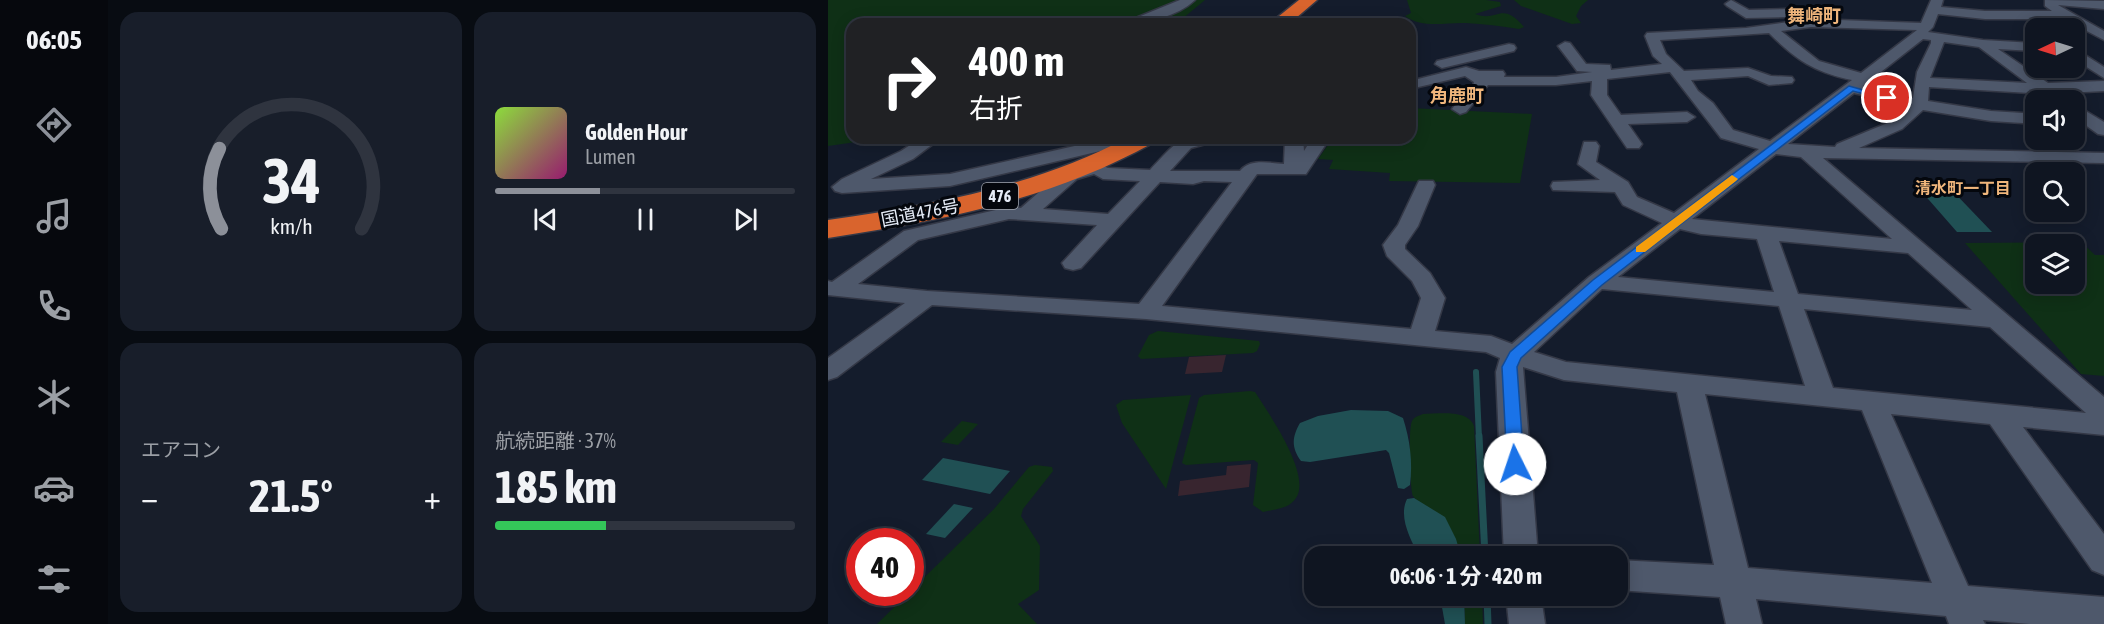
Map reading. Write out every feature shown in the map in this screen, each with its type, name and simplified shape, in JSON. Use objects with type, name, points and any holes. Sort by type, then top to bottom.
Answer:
[{"type":"highway","points":[[1286,18],[1309,0]]},
{"type":"highway","name":"国道476号","points":[[837,228],[931,212],[1031,188],[1110,157],[1134,144]]},
{"type":"street","points":[[1146,18],[1189,0]]},
{"type":"street","points":[[2034,0],[2104,5]]},
{"type":"street","points":[[2042,1],[2097,29],[2104,36]]},
{"type":"street","points":[[1731,4],[1746,14],[1803,13],[1811,22]]},
{"type":"street","points":[[1772,14],[1789,26]]},
{"type":"street","points":[[2066,15],[1985,15],[1931,22],[1811,22],[1772,29],[1647,32],[1660,56],[1675,69],[1692,94],[1707,106],[1727,134],[1774,148],[1806,152],[2104,158]]},
{"type":"street","points":[[1985,15],[2009,37],[2025,43]]},
{"type":"street","points":[[1931,22],[1983,44],[2048,90]]},
{"type":"street","points":[[1831,152],[1888,130],[1902,121],[1919,104],[1925,69],[1937,50],[1931,22]]},
{"type":"street","points":[[1520,546],[1509,372],[1510,363],[1515,355],[1597,282],[1859,83],[1931,22]]},
{"type":"street","points":[[1772,29],[1809,63],[1859,83],[1919,104],[2025,119]]},
{"type":"street","points":[[1983,44],[2009,37]]},
{"type":"street","points":[[1565,46],[1582,68],[1748,72],[1769,81],[1787,80]]},
{"type":"street","points":[[1416,70],[1509,48]]},
{"type":"street","points":[[2085,50],[2094,50]]},
{"type":"street","points":[[2085,59],[2104,74]]},
{"type":"street","points":[[1479,79],[1535,68]]},
{"type":"street","points":[[1416,84],[1466,71],[1479,79],[1530,83],[1675,69]]},
{"type":"street","points":[[1600,77],[1599,95],[1633,144]]},
{"type":"street","points":[[1460,109],[1472,93],[1480,88],[1479,79]]},
{"type":"street","points":[[1921,82],[2045,88],[2104,86]]},
{"type":"street","points":[[1615,120],[1687,117]]},
{"type":"street","points":[[2089,120],[2104,130]]},
{"type":"street","points":[[835,190],[907,155],[923,144]]},
{"type":"street","points":[[835,190],[950,180],[1107,144]]},
{"type":"street","points":[[1073,263],[1185,144]]},
{"type":"street","points":[[1293,170],[1294,144]]},
{"type":"street","points":[[1146,312],[1252,168],[1300,170],[1317,144]]},
{"type":"street","points":[[1590,146],[1587,164],[1621,186],[1630,201],[1677,222],[1701,228],[1914,247]]},
{"type":"street","points":[[1806,152],[2104,414]]},
{"type":"street","points":[[1026,214],[1070,174],[1097,168],[1103,173],[1245,177]]},
{"type":"street","points":[[1421,336],[1433,298],[1422,278],[1394,249],[1395,242],[1408,226],[1426,185]]},
{"type":"street","points":[[1560,186],[1621,186]]},
{"type":"street","points":[[832,289],[911,235],[1009,213],[1113,220]]},
{"type":"street","points":[[1766,234],[1822,396]]},
{"type":"street","points":[[1597,282],[1996,320]]},
{"type":"street","points":[[832,289],[927,298],[1146,312],[1421,336],[1491,344],[1515,355],[1564,371],[2104,425]]},
{"type":"street","points":[[828,371],[927,298]]},
{"type":"street","points":[[1689,384],[1744,624]]},
{"type":"street","points":[[1872,402],[1962,612]]},
{"type":"street","points":[[1998,414],[2104,560]]},
{"type":"street","points":[[1628,576],[1734,582],[1962,612],[2104,614]]},
{"type":"street","points":[[1525,606],[1527,624]]},
{"type":"shaded area","points":[[828,0],[1205,0],[1183,18],[846,18],[846,143],[828,146]]},
{"type":"shaded area","points":[[1407,0],[1486,0],[1500,2],[1501,6],[1475,14],[1489,16],[1504,13],[1516,19],[1524,27],[1519,29],[1473,23],[1427,24],[1416,21],[1416,18],[1405,16],[1411,13]]},
{"type":"shaded area","points":[[1514,0],[1588,0],[1581,6],[1576,16],[1581,23],[1572,24],[1521,6]]},
{"type":"shaded area","points":[[1416,108],[1532,114],[1520,183],[1389,181],[1390,173],[1329,169],[1333,160],[1318,159],[1329,144],[1416,144]]},
{"type":"shaded area","points":[[1915,184],[1946,184],[1992,232],[1957,232]]},
{"type":"shaded area","points":[[2025,242],[2025,294],[2085,294],[2085,246],[2095,255],[2104,255],[2104,376],[2081,374],[1965,243]]},
{"type":"shaded area","points":[[1158,331],[1259,341],[1260,344],[1257,351],[1253,353],[1141,359],[1138,356],[1149,335]]},
{"type":"shaded area","points":[[1255,392],[1278,428],[1298,475],[1299,488],[1293,502],[1281,508],[1263,512],[1253,505],[1258,463],[1254,460],[1186,465],[1182,463],[1199,398],[1204,395]]},
{"type":"shaded area","points":[[1191,395],[1166,489],[1122,423],[1116,405],[1123,400]]},
{"type":"shaded area","points":[[1351,410],[1388,411],[1403,418],[1410,451],[1410,485],[1404,489],[1398,488],[1389,453],[1386,450],[1310,462],[1301,461],[1294,442],[1300,423],[1318,416]]},
{"type":"shaded area","points":[[1444,413],[1459,415],[1466,417],[1474,426],[1480,546],[1458,546],[1440,516],[1413,496],[1410,435],[1412,421],[1423,414]]},
{"type":"shaded area","points":[[962,421],[978,424],[958,445],[941,442]]},
{"type":"shaded area","points":[[943,458],[1010,471],[990,494],[922,480]]},
{"type":"shaded area","points":[[1035,465],[1052,467],[1053,471],[1023,509],[1021,516],[1040,546],[1039,590],[1018,604],[1037,624],[877,624],[895,606],[924,606],[924,578],[994,509],[1029,467]]},
{"type":"shaded area","points":[[1414,498],[1445,517],[1458,546],[1414,546],[1405,521],[1407,499]]},
{"type":"shaded area","points":[[954,504],[973,508],[945,538],[926,534]]},
{"type":"shaded area","points":[[1442,606],[1464,606],[1465,624],[1445,624]]},
{"type":"shaded area","points":[[1464,606],[1482,606],[1483,624],[1465,624]]},
{"type":"building","points":[[1226,355],[1222,372],[1185,374],[1189,357]]},
{"type":"building","points":[[1251,464],[1249,487],[1178,496],[1180,481],[1226,475],[1227,466]]},
{"type":"waterway","points":[[1476,372],[1479,438]]},
{"type":"waterway","points":[[1479,436],[1484,546]]},
{"type":"waterway","points":[[1487,606],[1488,624]]},
{"type":"slow traffic","points":[[1641,249],[1732,179]]},
{"type":"district","name":"舞崎町","points":[[1814,16]]},
{"type":"district","name":"角鹿町","points":[[1457,96]]},
{"type":"district","name":"清水町一丁目","points":[[1963,188]]},
{"type":"route","points":[[1515,464],[1509,372],[1510,363],[1515,355],[1597,282],[1766,153],[1784,142],[1852,88],[1887,98]]}]
